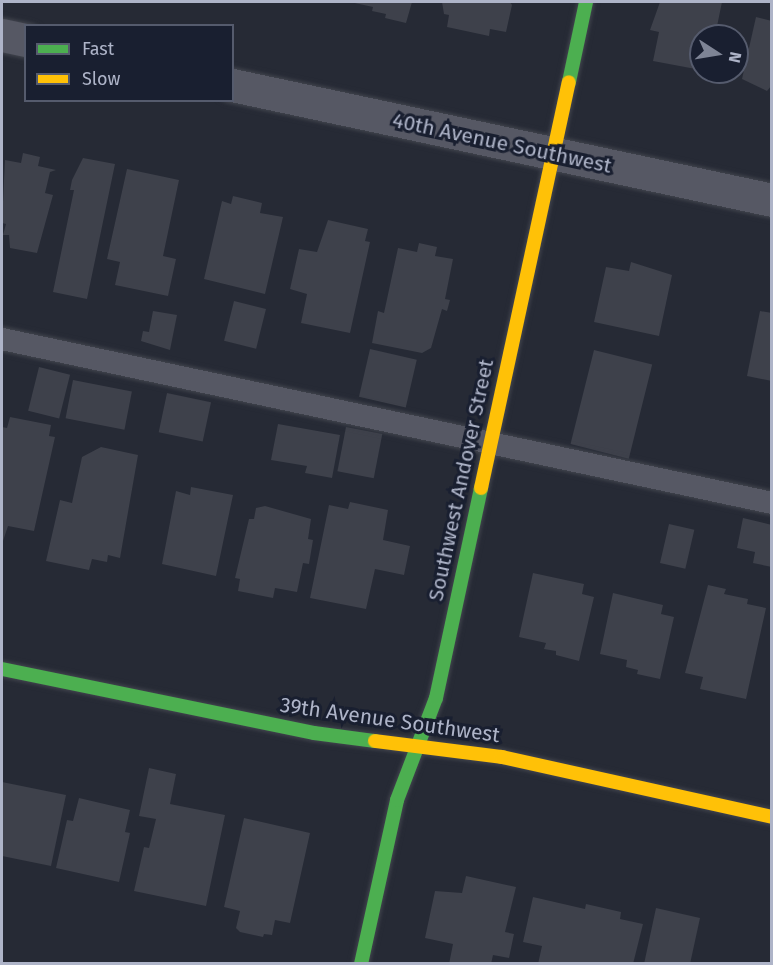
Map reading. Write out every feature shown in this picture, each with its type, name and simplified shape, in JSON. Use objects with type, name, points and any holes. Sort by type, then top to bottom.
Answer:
[{"type":"street","name":"Southwest Andover Street","points":[[361,963],[397,800],[436,698],[586,2]]},
{"type":"street","points":[[2,35],[24,40]]},
{"type":"street","name":"40th Avenue Southwest","points":[[234,85],[771,200]]},
{"type":"street","name":"39th Avenue Southwest","points":[[2,669],[314,734],[502,757],[771,817]]},
{"type":"lane","points":[[2,339],[771,503]]},
{"type":"building","points":[[350,2],[412,2],[406,23],[385,18],[386,14],[372,11],[373,7]]},
{"type":"building","points":[[442,2],[510,2],[512,5],[506,32],[490,29],[489,36],[447,27],[449,15],[444,14]]},
{"type":"building","points":[[660,2],[722,2],[717,24],[689,24],[689,68],[653,61],[659,32],[650,30]]},
{"type":"building","points":[[756,17],[772,21],[772,85],[767,91],[749,82],[749,48]]},
{"type":"building","points":[[23,153],[40,157],[38,166],[56,170],[50,172],[45,193],[53,195],[37,253],[10,248],[9,235],[3,235],[6,224],[2,223],[5,160],[21,163]]},
{"type":"building","points":[[83,158],[115,164],[87,299],[53,292],[74,190],[70,190],[72,180]]},
{"type":"building","points":[[127,169],[179,180],[163,256],[176,259],[168,296],[115,285],[120,262],[107,259]]},
{"type":"building","points":[[233,196],[262,203],[260,213],[283,217],[265,294],[204,279],[222,201],[231,204]]},
{"type":"building","points":[[328,220],[368,229],[365,241],[370,242],[350,333],[301,323],[307,294],[290,289],[299,249],[317,252]]},
{"type":"building","points":[[419,243],[437,247],[435,256],[453,259],[445,299],[450,300],[447,311],[442,309],[431,348],[422,353],[372,343],[378,311],[384,313],[398,248],[417,252]]},
{"type":"building","points":[[631,262],[672,275],[659,336],[594,322],[606,267],[629,271]]},
{"type":"building","points":[[234,301],[266,309],[256,349],[224,341]]},
{"type":"building","points":[[153,311],[177,315],[170,350],[141,341],[143,331],[149,332]]},
{"type":"building","points":[[760,311],[772,313],[772,381],[747,376]]},
{"type":"building","points":[[370,349],[417,360],[406,408],[359,397]]},
{"type":"building","points":[[594,350],[652,365],[629,459],[571,444]]},
{"type":"building","points":[[39,367],[70,375],[59,418],[28,411]]},
{"type":"building","points":[[73,380],[132,391],[124,430],[66,418]]},
{"type":"building","points":[[167,393],[211,402],[203,441],[159,432]]},
{"type":"building","points":[[10,417],[51,425],[49,436],[55,437],[34,531],[8,526],[2,544],[2,427],[7,428]]},
{"type":"building","points":[[278,424],[340,435],[332,478],[305,473],[307,466],[271,460]]},
{"type":"building","points":[[346,427],[382,434],[374,478],[337,471]]},
{"type":"building","points":[[101,447],[138,455],[120,558],[108,555],[107,562],[92,559],[89,570],[46,561],[60,500],[72,503],[82,457]]},
{"type":"building","points":[[191,487],[233,495],[216,576],[162,564],[176,491],[190,495]]},
{"type":"building","points":[[350,502],[388,510],[383,540],[410,546],[404,575],[375,569],[366,609],[310,598],[329,505],[348,509]]},
{"type":"building","points":[[265,506],[311,519],[308,539],[313,540],[309,564],[303,563],[297,592],[275,588],[273,598],[238,591],[240,579],[235,578],[249,519],[254,519],[256,508]]},
{"type":"building","points":[[743,518],[772,525],[772,567],[753,563],[755,552],[737,548]]},
{"type":"building","points":[[669,524],[694,530],[685,569],[660,563]]},
{"type":"building","points":[[533,573],[584,584],[582,594],[594,597],[579,661],[556,655],[556,651],[544,649],[546,643],[519,637]]},
{"type":"building","points":[[708,585],[726,589],[724,594],[748,599],[747,604],[766,608],[746,699],[700,689],[703,677],[685,673]]},
{"type":"building","points":[[613,593],[663,605],[661,614],[674,617],[660,679],[637,674],[638,670],[626,667],[627,660],[600,654]]},
{"type":"building","points":[[149,768],[176,774],[170,804],[225,815],[206,906],[134,891],[144,847],[149,848],[156,819],[139,816]]},
{"type":"building","points":[[2,782],[66,795],[51,866],[2,856]]},
{"type":"building","points":[[79,798],[130,810],[125,832],[130,833],[119,882],[56,868],[67,820],[73,821]]},
{"type":"building","points":[[244,818],[310,833],[290,923],[275,920],[272,935],[264,934],[263,937],[240,932],[236,928],[240,911],[224,907]]},
{"type":"building","points":[[466,876],[516,887],[505,932],[514,934],[509,958],[493,955],[491,964],[449,964],[453,944],[425,938],[435,891],[462,893]]},
{"type":"building","points":[[533,897],[585,909],[586,904],[621,912],[620,919],[643,924],[633,964],[538,964],[542,946],[523,942]]},
{"type":"building","points":[[656,908],[700,918],[690,964],[644,964]]},
{"type":"traffic: fast","points":[[569,82],[586,2]]},
{"type":"traffic: fast","points":[[361,964],[397,800],[436,698],[481,488]]},
{"type":"traffic: fast","points":[[2,669],[314,733],[375,741]]},
{"type":"traffic: slow","points":[[481,488],[569,82]]},
{"type":"traffic: slow","points":[[375,741],[502,757],[772,817]]}]
